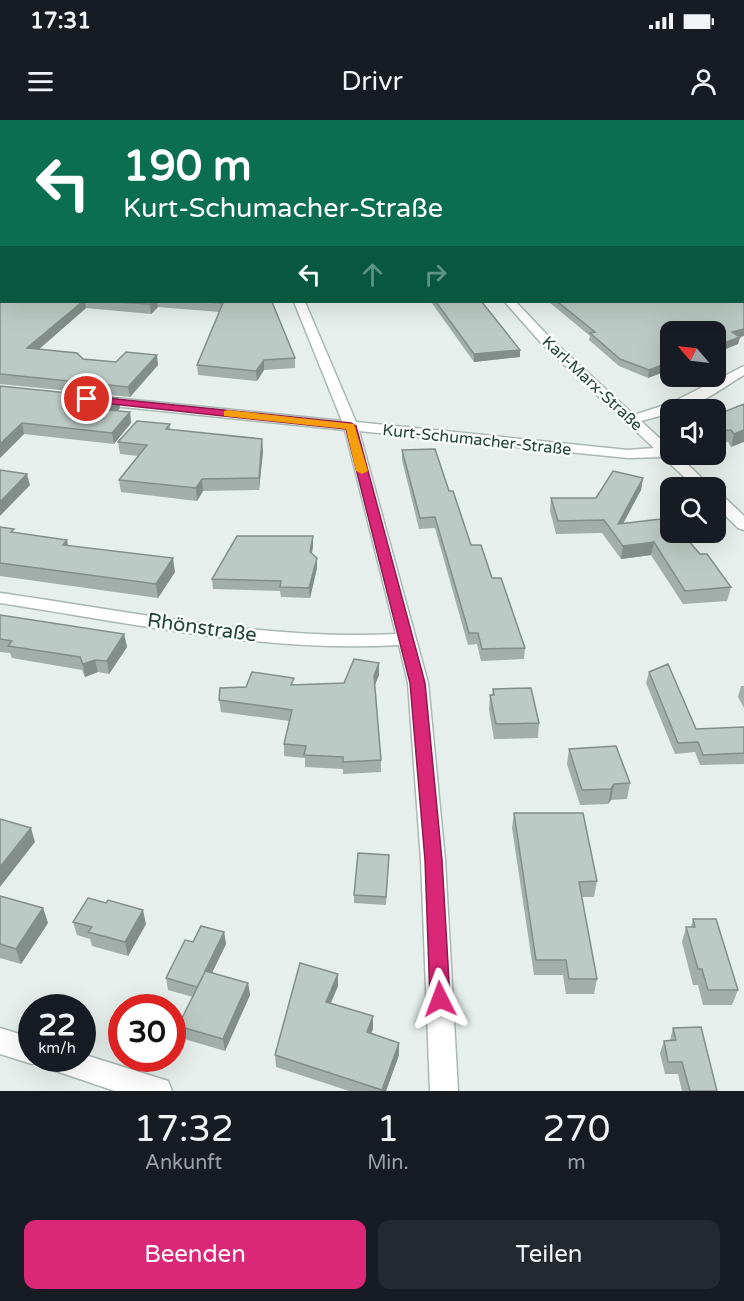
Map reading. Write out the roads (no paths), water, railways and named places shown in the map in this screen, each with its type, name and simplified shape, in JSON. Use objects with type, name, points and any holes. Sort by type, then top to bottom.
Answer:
[{"type":"street","points":[[299,303],[351,426],[418,683],[434,860],[444,1091]]},
{"type":"street","name":"Karl-Marx-Straße","points":[[511,303],[546,341],[660,445]]},
{"type":"street","points":[[633,419],[651,417],[670,409],[744,370]]},
{"type":"street","name":"Kurt-Schumacher-Straße","points":[[76,398],[628,454],[660,452]]},
{"type":"street","name":"Karl-Marx-Straße","points":[[681,465],[693,477]]},
{"type":"street","points":[[726,508],[744,525]]},
{"type":"street","name":"Rhönstraße","points":[[0,598],[268,637],[350,642],[405,639]]},
{"type":"street","points":[[0,1041],[18,1047]]},
{"type":"street","points":[[96,1071],[158,1091]]}]
